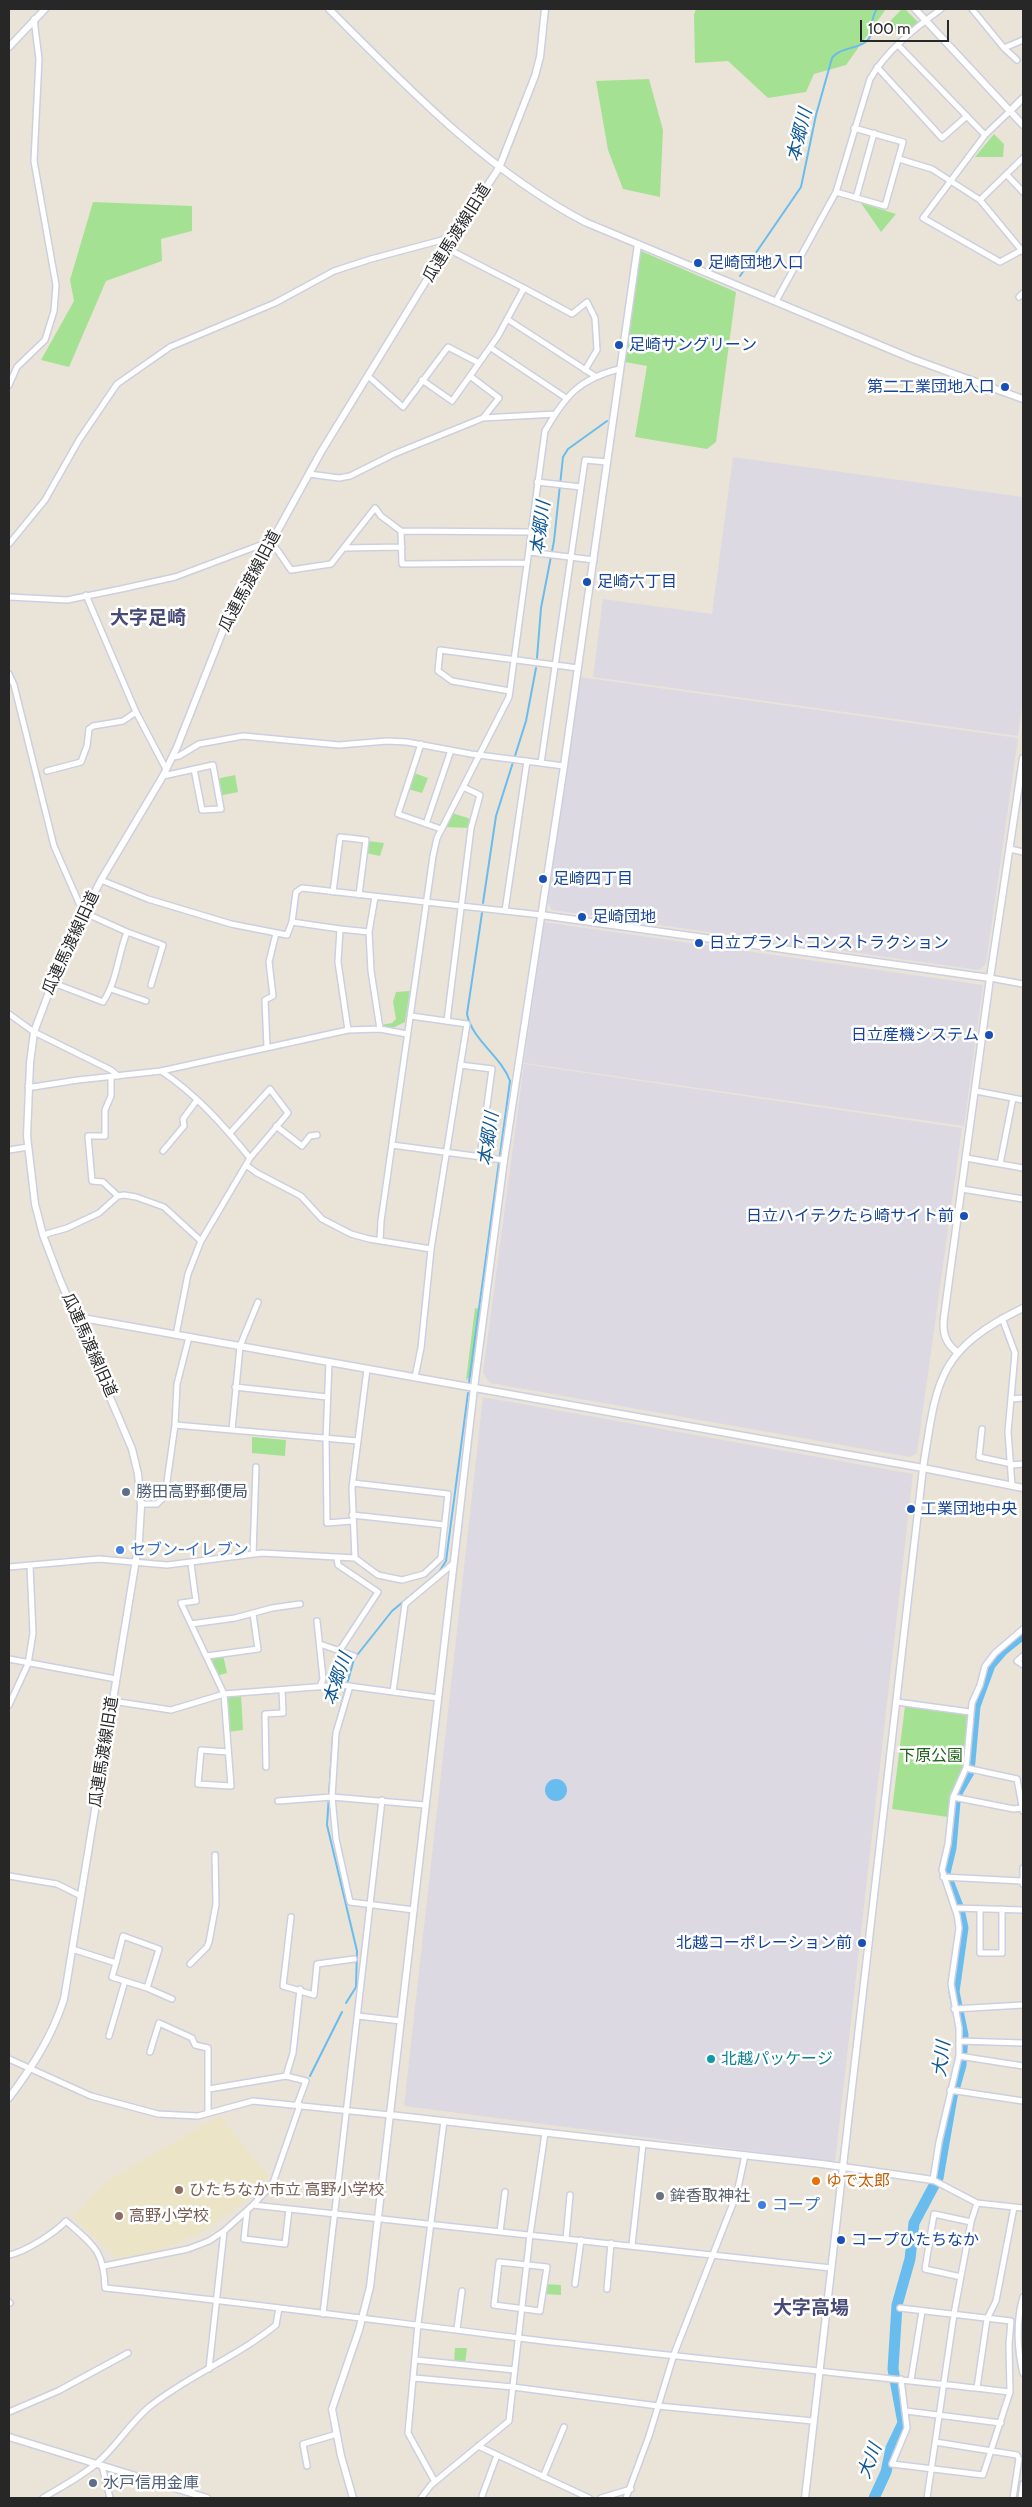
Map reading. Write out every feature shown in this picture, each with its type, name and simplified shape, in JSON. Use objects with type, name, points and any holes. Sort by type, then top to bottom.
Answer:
[{"type":"street","points":[[9,47],[45,9]]},
{"type":"street","points":[[329,9],[396,76],[499,168],[565,212],[913,359],[1023,399]]},
{"type":"street","name":"瓜連馬渡線旧道","points":[[9,2098],[32,2068],[57,2022],[64,1999],[135,1563],[141,1504],[138,1474],[126,1431],[43,1235],[34,1196],[28,1147],[28,1086],[34,1032],[51,982],[101,880],[173,757],[224,628],[309,474],[446,248],[499,168],[535,76],[540,57],[545,9]]},
{"type":"street","points":[[915,9],[1023,125]]},
{"type":"street","points":[[776,301],[836,192],[870,79],[877,67],[898,45],[925,20],[941,9]]},
{"type":"street","points":[[972,9],[1004,48],[1017,60]]},
{"type":"street","points":[[9,385],[17,367],[45,340],[54,311],[56,285],[34,161],[39,59],[34,19]]},
{"type":"street","points":[[1004,48],[1023,40]]},
{"type":"street","points":[[898,45],[985,135]]},
{"type":"street","points":[[877,67],[942,138],[967,116]]},
{"type":"street","points":[[899,159],[932,169],[950,182],[980,200],[1023,252],[1000,262],[923,218],[950,182],[985,135],[1023,98]]},
{"type":"street","points":[[836,192],[884,206],[899,159],[903,142],[854,128]]},
{"type":"street","points":[[856,198],[874,133]]},
{"type":"street","points":[[980,200],[1023,158]]},
{"type":"street","points":[[1007,175],[1023,192]]},
{"type":"street","points":[[9,544],[45,500],[79,440],[116,384],[170,347],[275,303],[334,272],[371,259],[453,237]]},
{"type":"street","points":[[353,2498],[332,2408],[362,2319],[370,2287],[474,1388],[504,1160],[564,766],[638,244]]},
{"type":"street","points":[[446,248],[572,314],[587,302],[595,318],[597,350],[585,370]]},
{"type":"street","points":[[422,380],[452,401],[491,348],[524,288]]},
{"type":"street","points":[[507,319],[595,376]]},
{"type":"street","points":[[368,376],[403,407],[448,347],[479,364]]},
{"type":"street","points":[[491,348],[566,398]]},
{"type":"street","points":[[380,1240],[407,1034],[436,838],[504,710],[510,691],[545,431],[572,391],[595,376],[619,369]]},
{"type":"street","points":[[470,376],[499,398],[483,418]]},
{"type":"street","points":[[309,474],[339,478],[350,476],[394,454],[483,418],[555,414]]},
{"type":"street","points":[[541,763],[585,460],[607,462]]},
{"type":"street","points":[[537,482],[582,486]]},
{"type":"street","points":[[9,596],[53,601],[176,577],[271,541],[291,570],[331,564],[375,508],[381,516],[401,531],[530,532]]},
{"type":"street","points":[[401,531],[402,564],[527,563]]},
{"type":"street","points":[[344,548],[402,547]]},
{"type":"street","points":[[529,552],[594,560]]},
{"type":"street","points":[[86,595],[136,712],[166,769]]},
{"type":"street","points":[[510,691],[452,681],[438,671],[440,650],[578,668]]},
{"type":"street","points":[[9,674],[14,685],[54,846],[85,913],[127,932],[163,945],[151,985]]},
{"type":"street","points":[[47,771],[81,762],[87,746],[89,729],[99,724],[123,722],[136,712]]},
{"type":"street","points":[[173,757],[179,756],[199,744],[243,736],[339,746],[387,741],[421,744],[480,755],[564,766]]},
{"type":"street","points":[[421,744],[398,814],[441,829]]},
{"type":"street","points":[[426,824],[451,750]]},
{"type":"street","points":[[957,1352],[948,1344],[943,1327],[990,978],[1023,758]]},
{"type":"street","points":[[505,911],[527,761]]},
{"type":"street","points":[[163,776],[194,769],[213,765],[221,809],[202,810],[194,769]]},
{"type":"street","points":[[448,1021],[473,813],[480,795],[463,787]]},
{"type":"street","points":[[332,892],[340,837],[366,840],[359,894]]},
{"type":"street","points":[[1010,850],[1023,852]]},
{"type":"street","points":[[101,880],[148,898],[231,924],[276,933],[289,934],[296,892],[302,888],[542,915],[1023,984]]},
{"type":"street","points":[[375,897],[369,932],[371,971],[380,1029]]},
{"type":"street","points":[[292,922],[369,932]]},
{"type":"street","points":[[340,929],[338,962],[348,1030]]},
{"type":"street","points":[[51,982],[103,1002],[111,989],[120,948],[127,932]]},
{"type":"street","points":[[266,1047],[265,1000],[273,996],[270,962],[276,933]]},
{"type":"street","points":[[111,989],[146,1001]]},
{"type":"street","points":[[9,1014],[34,1032],[111,1070],[118,1076]]},
{"type":"street","points":[[411,1016],[467,1024],[431,1248],[421,1348],[415,1377]]},
{"type":"street","points":[[28,1086],[33,1087],[161,1071],[348,1030],[380,1029],[407,1034]]},
{"type":"street","points":[[460,1065],[492,1069],[480,1157]]},
{"type":"street","points":[[161,1071],[181,1084],[230,1133],[250,1158]]},
{"type":"street","points":[[111,1077],[110,1096],[104,1110],[105,1136],[88,1136],[92,1180],[103,1182],[118,1196]]},
{"type":"street","points":[[176,1335],[188,1274],[201,1241],[250,1158],[288,1113],[270,1089],[230,1133]]},
{"type":"street","points":[[976,1091],[1023,1100]]},
{"type":"street","points":[[1000,1164],[1013,1098]]},
{"type":"street","points":[[163,1151],[184,1126],[183,1119],[197,1100]]},
{"type":"street","points":[[276,1126],[302,1146],[310,1136],[317,1135]]},
{"type":"street","points":[[392,1145],[504,1160]]},
{"type":"street","points":[[9,1150],[28,1147]]},
{"type":"street","points":[[966,1158],[1023,1168]]},
{"type":"street","points":[[246,1165],[301,1196],[322,1219],[351,1234],[369,1239],[431,1248]]},
{"type":"street","points":[[962,1189],[1023,1199]]},
{"type":"street","points":[[43,1235],[67,1228],[99,1213],[118,1196],[136,1196],[164,1207],[201,1241]]},
{"type":"street","points":[[232,1430],[240,1346],[258,1302]]},
{"type":"street","points":[[805,2498],[923,1468],[936,1391],[946,1368],[957,1352],[980,1332],[1002,1318],[1023,1308]]},
{"type":"street","points":[[77,1318],[923,1468],[1023,1488]]},
{"type":"street","points":[[1002,1318],[1015,1353],[1008,1432],[1012,1464],[1012,1486]]},
{"type":"street","points":[[141,1504],[157,1504],[165,1496],[175,1425],[177,1384],[189,1337]]},
{"type":"street","points":[[329,1362],[326,1439],[327,1523],[352,1518],[445,1525]]},
{"type":"street","points":[[354,1558],[353,1483],[367,1369]]},
{"type":"street","points":[[235,1387],[327,1397]]},
{"type":"street","points":[[1011,1399],[1023,1398]]},
{"type":"street","points":[[175,1425],[358,1441]]},
{"type":"street","points":[[982,1428],[979,1457],[1012,1464],[1023,1464]]},
{"type":"street","points":[[252,1554],[256,1467]]},
{"type":"street","points":[[9,1567],[99,1559],[167,1565],[191,1564],[252,1554],[354,1558],[378,1575],[402,1580],[424,1574],[439,1563],[442,1558],[448,1494],[353,1483]]},
{"type":"street","points":[[337,1558],[338,1565],[378,1592],[340,1650]]},
{"type":"street","points":[[439,1563],[447,1569]]},
{"type":"street","points":[[393,1692],[405,1604],[454,1563]]},
{"type":"street","points":[[191,1564],[196,1600],[180,1603],[224,1694],[231,1786],[198,1784],[201,1750],[228,1752]]},
{"type":"street","points":[[9,1705],[28,1664],[33,1633],[30,1566]]},
{"type":"street","points":[[191,1624],[300,1604]]},
{"type":"street","points":[[207,1656],[258,1649],[253,1614]]},
{"type":"street","points":[[317,1621],[323,1678],[320,1687]]},
{"type":"street","points":[[934,2180],[950,2090],[961,2057],[957,2009],[951,1984],[959,1928],[955,1908],[943,1878],[942,1870],[948,1844],[953,1797],[966,1768],[970,1712],[989,1659],[1023,1629]]},
{"type":"street","points":[[320,1644],[354,1656]]},
{"type":"street","points":[[1023,1656],[1017,1661],[1023,1665]]},
{"type":"street","points":[[9,1659],[116,1679]]},
{"type":"street","points":[[112,1701],[171,1710],[224,1694],[341,1685],[438,1698]]},
{"type":"street","points":[[350,1686],[336,1733],[332,1797],[336,1839],[350,1902],[414,1910]]},
{"type":"street","points":[[266,1768],[265,1714],[283,1713],[282,1690]]},
{"type":"street","points":[[897,1702],[970,1712]]},
{"type":"street","points":[[953,1797],[1022,1810],[1016,1779],[966,1768]]},
{"type":"street","points":[[278,1801],[332,1797],[425,1805]]},
{"type":"street","points":[[323,2314],[336,2214],[382,1800]]},
{"type":"street","points":[[190,1964],[207,1947],[209,1942],[216,1904],[215,1855]]},
{"type":"street","points":[[943,1878],[1023,1882],[1023,1868]]},
{"type":"street","points":[[9,1876],[56,1884],[81,1896]]},
{"type":"street","points":[[955,1908],[1023,1910]]},
{"type":"street","points":[[980,1909],[980,1953],[1002,1953],[1002,1909]]},
{"type":"street","points":[[291,1917],[283,1986],[300,1989],[314,1995],[317,1964],[354,1959]]},
{"type":"street","points":[[147,1988],[159,1949],[123,1936],[112,1977],[147,1988],[172,2000]]},
{"type":"street","points":[[72,1949],[116,1963]]},
{"type":"street","points":[[110,2036],[125,1981]]},
{"type":"street","points":[[286,2076],[293,2053],[300,1989]]},
{"type":"street","points":[[957,2009],[1023,2005]]},
{"type":"street","points":[[358,2016],[401,2021]]},
{"type":"street","points":[[150,2052],[159,2023],[192,2038],[196,2045],[208,2048],[208,2114]]},
{"type":"street","points":[[960,2041],[1023,2044]]},
{"type":"street","points":[[961,2057],[1023,2066]]},
{"type":"street","points":[[9,2059],[91,2096],[134,2109],[182,2116],[208,2114],[253,2101],[444,2121],[745,2155],[934,2180],[977,2203],[1023,2208]]},
{"type":"street","points":[[104,2266],[188,2249],[209,2241],[247,2211],[273,2183],[306,2081],[286,2076],[209,2089]]},
{"type":"street","points":[[950,2090],[1023,2101]]},
{"type":"street","points":[[435,2482],[408,2433],[418,2324],[444,2121]]},
{"type":"street","points":[[421,2498],[435,2482],[508,2421],[530,2235],[545,2133]]},
{"type":"street","points":[[632,2245],[643,2144]]},
{"type":"street","points":[[626,2498],[631,2489],[674,2354],[737,2194],[745,2155]]},
{"type":"street","points":[[500,2232],[505,2192]]},
{"type":"street","points":[[566,2239],[570,2195]]},
{"type":"street","points":[[927,2498],[954,2314],[971,2222],[977,2203]]},
{"type":"street","points":[[253,2205],[831,2268]]},
{"type":"street","points":[[977,2388],[986,2318],[996,2301],[1014,2207]]},
{"type":"street","points":[[247,2211],[244,2240],[284,2244],[289,2209]]},
{"type":"street","points":[[961,2277],[924,2269],[934,2214],[971,2222]]},
{"type":"street","points":[[9,2255],[17,2254],[53,2233],[66,2221],[99,2253],[104,2266],[105,2288],[215,2299],[518,2338],[1010,2392]]},
{"type":"street","points":[[209,2369],[215,2299],[224,2231]]},
{"type":"street","points":[[575,2284],[581,2240]]},
{"type":"street","points":[[606,2289],[611,2243]]},
{"type":"street","points":[[499,2262],[547,2267],[540,2311],[521,2308],[494,2305],[499,2262]]},
{"type":"street","points":[[457,2329],[462,2291]]},
{"type":"street","points":[[1023,2297],[1019,2314],[1019,2346],[1023,2373]]},
{"type":"street","points":[[43,2498],[99,2465],[127,2428],[149,2407],[197,2375],[247,2347],[276,2325],[279,2308]]},
{"type":"street","points":[[900,2308],[1011,2321],[1009,2344],[1010,2392],[983,2476],[892,2464],[907,2428],[901,2379]]},
{"type":"street","points":[[911,2380],[922,2311]]},
{"type":"street","points":[[9,2412],[58,2391],[128,2353]]},
{"type":"street","points":[[416,2360],[515,2370]]},
{"type":"street","points":[[414,2378],[513,2387],[658,2406],[813,2421]]},
{"type":"street","points":[[906,2411],[1001,2423]]},
{"type":"street","points":[[543,2477],[564,2427]]},
{"type":"street","points":[[307,2466],[303,2444],[337,2434]]},
{"type":"street","points":[[9,2437],[206,2498]]},
{"type":"street","points":[[936,2442],[1017,2455],[1019,2459],[1013,2498]]},
{"type":"street","points":[[478,2446],[589,2498]]},
{"type":"street","points":[[482,2496],[497,2455]]},
{"type":"street","points":[[99,2465],[110,2498]]},
{"type":"street","points":[[1021,2498],[1023,2484]]},
{"type":"street","points":[[601,2498],[631,2489]]},
{"type":"shaded area","points":[[733,457],[1023,497],[1023,699],[1018,736],[593,677],[603,599],[712,614]]},
{"type":"shaded area","points":[[580,677],[1018,738],[986,964],[979,970],[552,910],[547,902]]},
{"type":"shaded area","points":[[544,922],[983,985],[964,1126],[524,1063]]},
{"type":"shaded area","points":[[524,1064],[962,1128],[917,1453],[910,1457],[490,1383],[483,1373]]},
{"type":"shaded area","points":[[483,1397],[913,1474],[835,2162],[404,2106]]},
{"type":"shaded area","name":"ひたちなか市立 高野小学校","points":[[220,2116],[270,2178],[252,2197],[200,2233],[165,2248],[120,2261],[73,2217],[105,2182]]},
{"type":"green space","points":[[696,9],[886,9],[846,65],[814,74],[806,92],[768,98],[728,61],[695,63],[694,15]]},
{"type":"green space","points":[[902,9],[905,9],[918,22],[902,37],[889,22]]},
{"type":"green space","points":[[649,79],[663,130],[660,197],[623,189],[608,150],[596,81]]},
{"type":"green space","points":[[994,134],[1004,144],[1003,157],[975,157]]},
{"type":"green space","points":[[93,202],[192,206],[192,231],[161,239],[162,261],[106,281],[69,367],[41,360],[74,301],[70,280]]},
{"type":"green space","points":[[861,203],[896,214],[881,232]]},
{"type":"green space","points":[[641,251],[736,292],[716,442],[707,449],[635,437],[647,366],[625,362]]},
{"type":"green space","points":[[414,773],[428,778],[422,793],[408,789]]},
{"type":"green space","points":[[235,775],[238,792],[219,796],[216,779]]},
{"type":"green space","points":[[452,813],[471,819],[471,828],[444,827]]},
{"type":"green space","points":[[368,841],[384,843],[380,856],[366,853]]},
{"type":"green space","points":[[410,991],[405,1022],[391,1029],[381,1025],[392,1023],[396,1019],[393,1002],[396,992]]},
{"type":"green space","points":[[475,1308],[481,1312],[473,1374],[466,1380]]},
{"type":"green space","points":[[252,1437],[286,1440],[285,1456],[252,1453]]},
{"type":"green space","points":[[223,1655],[227,1673],[216,1676],[209,1657]]},
{"type":"green space","points":[[241,1694],[243,1730],[228,1732],[225,1696]]},
{"type":"green space","name":"下原公園","points":[[905,1706],[967,1714],[964,1758],[961,1774],[951,1793],[948,1817],[892,1809]]},
{"type":"green space","points":[[546,2284],[561,2285],[561,2295],[544,2294]]},
{"type":"green space","points":[[455,2348],[467,2348],[465,2364],[454,2363]]},
{"type":"water","points":[[556,1779],[564,1782],[567,1790],[564,1798],[556,1801],[548,1798],[545,1790],[548,1782]]},
{"type":"waterway","name":"本郷川","points":[[740,276],[801,187],[816,115],[832,58],[839,52],[859,46],[867,41],[871,35],[873,18],[877,9]]},
{"type":"waterway","name":"本郷川","points":[[537,658],[541,608],[554,541],[563,457],[568,449],[607,421]]},
{"type":"waterway","name":"本郷川","points":[[483,903],[496,816],[526,721],[536,668]]},
{"type":"waterway","name":"本郷川","points":[[469,1382],[510,1081],[506,1072],[480,1040],[467,1014],[482,913]]},
{"type":"waterway","name":"本郷川","points":[[346,2003],[356,1987],[357,1951],[327,1825],[333,1735],[354,1659],[392,1611],[439,1572],[446,1561],[468,1393]]},
{"type":"waterway","name":"大川","points":[[874,2498],[886,2472],[891,2448],[903,2423],[893,2369],[897,2305],[910,2259],[914,2223],[938,2178],[952,2097],[961,2065],[963,2035],[954,1992],[963,1928],[959,1909],[945,1873],[951,1848],[955,1802],[958,1791],[969,1772],[975,1706],[990,1665],[1003,1650],[1023,1634]]},
{"type":"waterway","name":"本郷川","points":[[310,2076],[342,2012]]},
{"type":"place","name":"足崎団地入口","points":[[698,263]]},
{"type":"place","name":"足崎サングリーン","points":[[619,345]]},
{"type":"place","name":"第二工業団地入口","points":[[1005,387]]},
{"type":"place","name":"足崎六丁目","points":[[587,582]]},
{"type":"place","name":"足崎四丁目","points":[[543,879]]},
{"type":"place","name":"足崎団地","points":[[582,917]]},
{"type":"place","name":"日立プラントコンストラクション","points":[[699,943]]},
{"type":"place","name":"日立産機システム","points":[[989,1035]]},
{"type":"place","name":"日立ハイテクたら崎サイト前","points":[[964,1216]]},
{"type":"place","name":"勝田高野郵便局","points":[[126,1492]]},
{"type":"place","name":"工業団地中央","points":[[911,1509]]},
{"type":"place","name":"セブン-イレブン","points":[[120,1550]]},
{"type":"place","name":"北越コーポレーション前","points":[[862,1943]]},
{"type":"place","name":"北越パッケージ","points":[[711,2059]]},
{"type":"place","name":"ゆで太郎","points":[[816,2181]]},
{"type":"place","name":"ひたちなか市立 高野小学校","points":[[179,2190]]},
{"type":"place","name":"鉾香取神社","points":[[660,2196]]},
{"type":"place","name":"コープ","points":[[762,2205]]},
{"type":"place","name":"高野小学校","points":[[119,2216]]},
{"type":"place","name":"コープひたちなか","points":[[841,2240]]},
{"type":"place","name":"水戸信用金庫","points":[[93,2483]]},
{"type":"district","name":"大字足崎","points":[[148,618]]},
{"type":"district","name":"大字高場","points":[[811,2308]]}]
